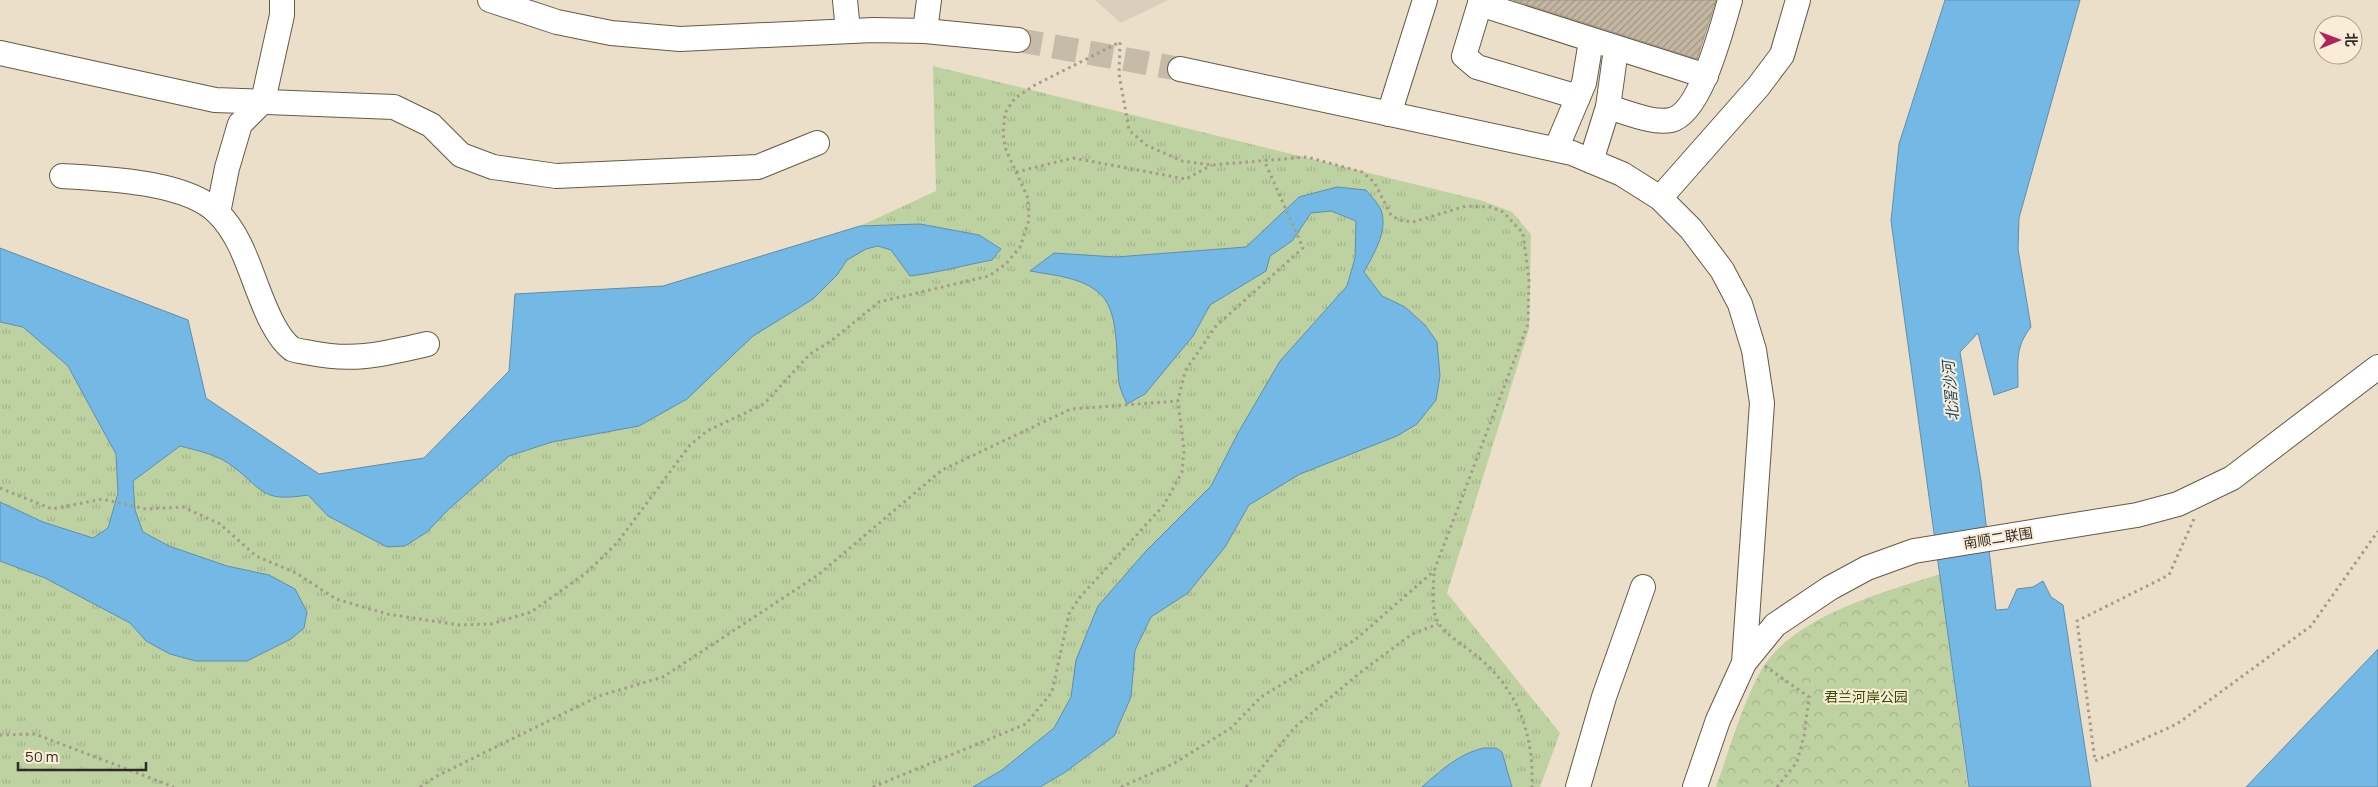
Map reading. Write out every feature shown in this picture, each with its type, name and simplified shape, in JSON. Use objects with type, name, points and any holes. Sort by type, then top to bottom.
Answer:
[{"type":"street","points":[[218,214],[227,168],[240,124],[263,101],[282,15],[282,0]]},
{"type":"street","points":[[490,0],[557,22],[611,32],[680,40],[848,31],[925,31],[1018,40]]},
{"type":"street","points":[[845,0],[848,31]]},
{"type":"street","points":[[925,31],[929,0]]},
{"type":"street","points":[[1389,114],[1425,0]]},
{"type":"street","points":[[1608,107],[1661,121],[1672,120],[1685,114],[1706,76],[1730,0]]},
{"type":"street","points":[[1660,198],[1758,87],[1782,55],[1798,0]]},
{"type":"street","points":[[1578,98],[1477,67],[1464,56],[1481,2],[1591,41],[1706,76]]},
{"type":"street","points":[[1556,149],[1584,83],[1591,41]]},
{"type":"street","points":[[1591,161],[1608,107],[1616,48]]},
{"type":"street","points":[[0,53],[214,100],[394,107],[431,124],[461,155],[493,167],[556,176],[758,167],[818,143]]},
{"type":"street","points":[[1180,69],[1556,149],[1622,174],[1660,198],[1692,229],[1722,270],[1740,304],[1754,350],[1762,403],[1747,659]]},
{"type":"street","points":[[62,176],[115,179],[166,188],[199,200],[218,214],[245,252],[272,324],[293,349],[339,358],[381,355],[427,344]]},
{"type":"street","name":"南顺二联围","points":[[1695,787],[1718,720],[1747,659],[1774,626],[1830,588],[1867,568],[1914,552],[2137,514],[2178,504],[2240,473],[2378,367]]},
{"type":"street","points":[[1578,787],[1604,697],[1642,587]]},
{"type":"path","points":[[0,488],[52,509],[102,499],[146,509],[183,507],[220,524],[256,556],[296,573],[336,600],[387,614],[459,625],[491,624],[531,612],[586,573],[617,543],[690,445],[707,432],[764,404],[810,354],[831,341],[879,302],[988,276],[1006,264],[1020,247],[1029,220],[1028,198],[1006,150],[1003,134],[1006,113],[1015,98],[1035,85],[1120,42],[1120,74],[1129,130],[1146,145],[1182,161],[1212,165],[1307,157],[1362,172],[1374,182],[1391,215],[1399,220],[1413,222],[1466,206],[1491,207],[1503,212],[1523,233],[1529,280],[1528,324],[1434,571],[1434,605],[1438,624],[1496,672],[1517,702],[1533,766],[1532,787]]},
{"type":"path","points":[[1016,172],[1073,158],[1186,179],[1212,165]]},
{"type":"path","points":[[873,787],[1026,724],[1052,692],[1069,614],[1080,597],[1164,505],[1182,472],[1184,449],[1178,401],[1185,371],[1216,326],[1302,248],[1264,160]]},
{"type":"path","points":[[420,787],[435,777],[599,696],[663,677],[818,575],[942,470],[1071,409],[1178,401]]},
{"type":"path","points":[[2205,492],[2169,574],[2077,621],[2095,762],[2177,724],[2311,626],[2378,531]]},
{"type":"path","points":[[1121,787],[1173,764],[1231,728],[1261,697],[1355,640],[1434,571]]},
{"type":"path","points":[[1246,787],[1295,727],[1361,672],[1412,634],[1438,624]]},
{"type":"path","points":[[1747,659],[1809,697],[1804,736],[1797,762],[1777,787]]},
{"type":"path","points":[[0,735],[34,734],[174,787]]},
{"type":"shaded area","points":[[1095,0],[1168,0],[1121,23]]},
{"type":"green space","points":[[933,66],[1483,201],[1512,212],[1531,234],[1529,329],[1447,593],[1560,733],[1540,787],[0,787],[0,248],[188,320],[206,398],[319,474],[421,462],[509,371],[515,294],[663,286],[860,226],[936,191]]},
{"type":"green space","name":"君兰河岸公园","points":[[1940,574],[1968,787],[1716,787],[1746,703],[1758,676],[1772,655],[1791,638],[1813,623],[1838,610]]},
{"type":"water","name":"北滘沙河","points":[[1945,0],[2080,0],[2019,218],[2018,249],[2031,327],[2022,341],[2018,355],[2018,387],[1994,395],[1978,333],[1960,352],[1981,481],[1996,610],[2008,609],[2017,589],[2033,587],[2043,581],[2051,597],[2063,605],[2091,787],[1969,787],[1891,221],[1899,144]]},
{"type":"water","points":[[1337,187],[1366,190],[1381,210],[1383,228],[1381,236],[1364,272],[1382,296],[1405,307],[1425,325],[1437,342],[1440,376],[1436,400],[1417,424],[1397,436],[1300,474],[1249,505],[1225,547],[1188,593],[1151,617],[1135,650],[1131,697],[1114,736],[1064,773],[1040,787],[973,787],[1002,770],[1054,728],[1071,697],[1076,660],[1098,606],[1146,551],[1211,486],[1238,433],[1280,361],[1347,286],[1355,258],[1356,221],[1331,211],[1311,213],[1292,241],[1270,256],[1266,271],[1210,305],[1193,336],[1145,394],[1127,404],[1119,382],[1116,334],[1110,309],[1105,299],[1090,286],[1082,283],[1065,277],[1030,271],[1054,253],[1116,257],[1246,247],[1299,197]]},
{"type":"water","points":[[920,224],[979,235],[1001,249],[992,260],[910,276],[891,250],[878,246],[866,249],[847,260],[837,275],[813,299],[753,336],[687,399],[639,426],[552,442],[509,456],[448,510],[427,532],[405,546],[387,547],[328,516],[308,495],[279,497],[270,495],[223,460],[180,446],[133,481],[135,510],[143,532],[169,546],[227,566],[269,575],[295,589],[307,612],[304,628],[291,639],[247,661],[196,661],[170,654],[146,641],[130,623],[45,578],[0,561],[0,502],[43,522],[93,538],[108,528],[118,493],[116,454],[68,366],[23,327],[0,322],[0,248],[188,320],[206,398],[319,474],[424,458],[509,371],[515,294],[663,286],[860,226]]},
{"type":"water","points":[[2378,649],[2378,787],[2246,787]]},
{"type":"water","points":[[1484,748],[1496,748],[1502,752],[1512,787],[1422,787],[1459,758]]},
{"type":"building","points":[[1513,0],[1716,0],[1697,59]]},
{"type":"tunnel","points":[[1018,40],[1180,69]]}]
